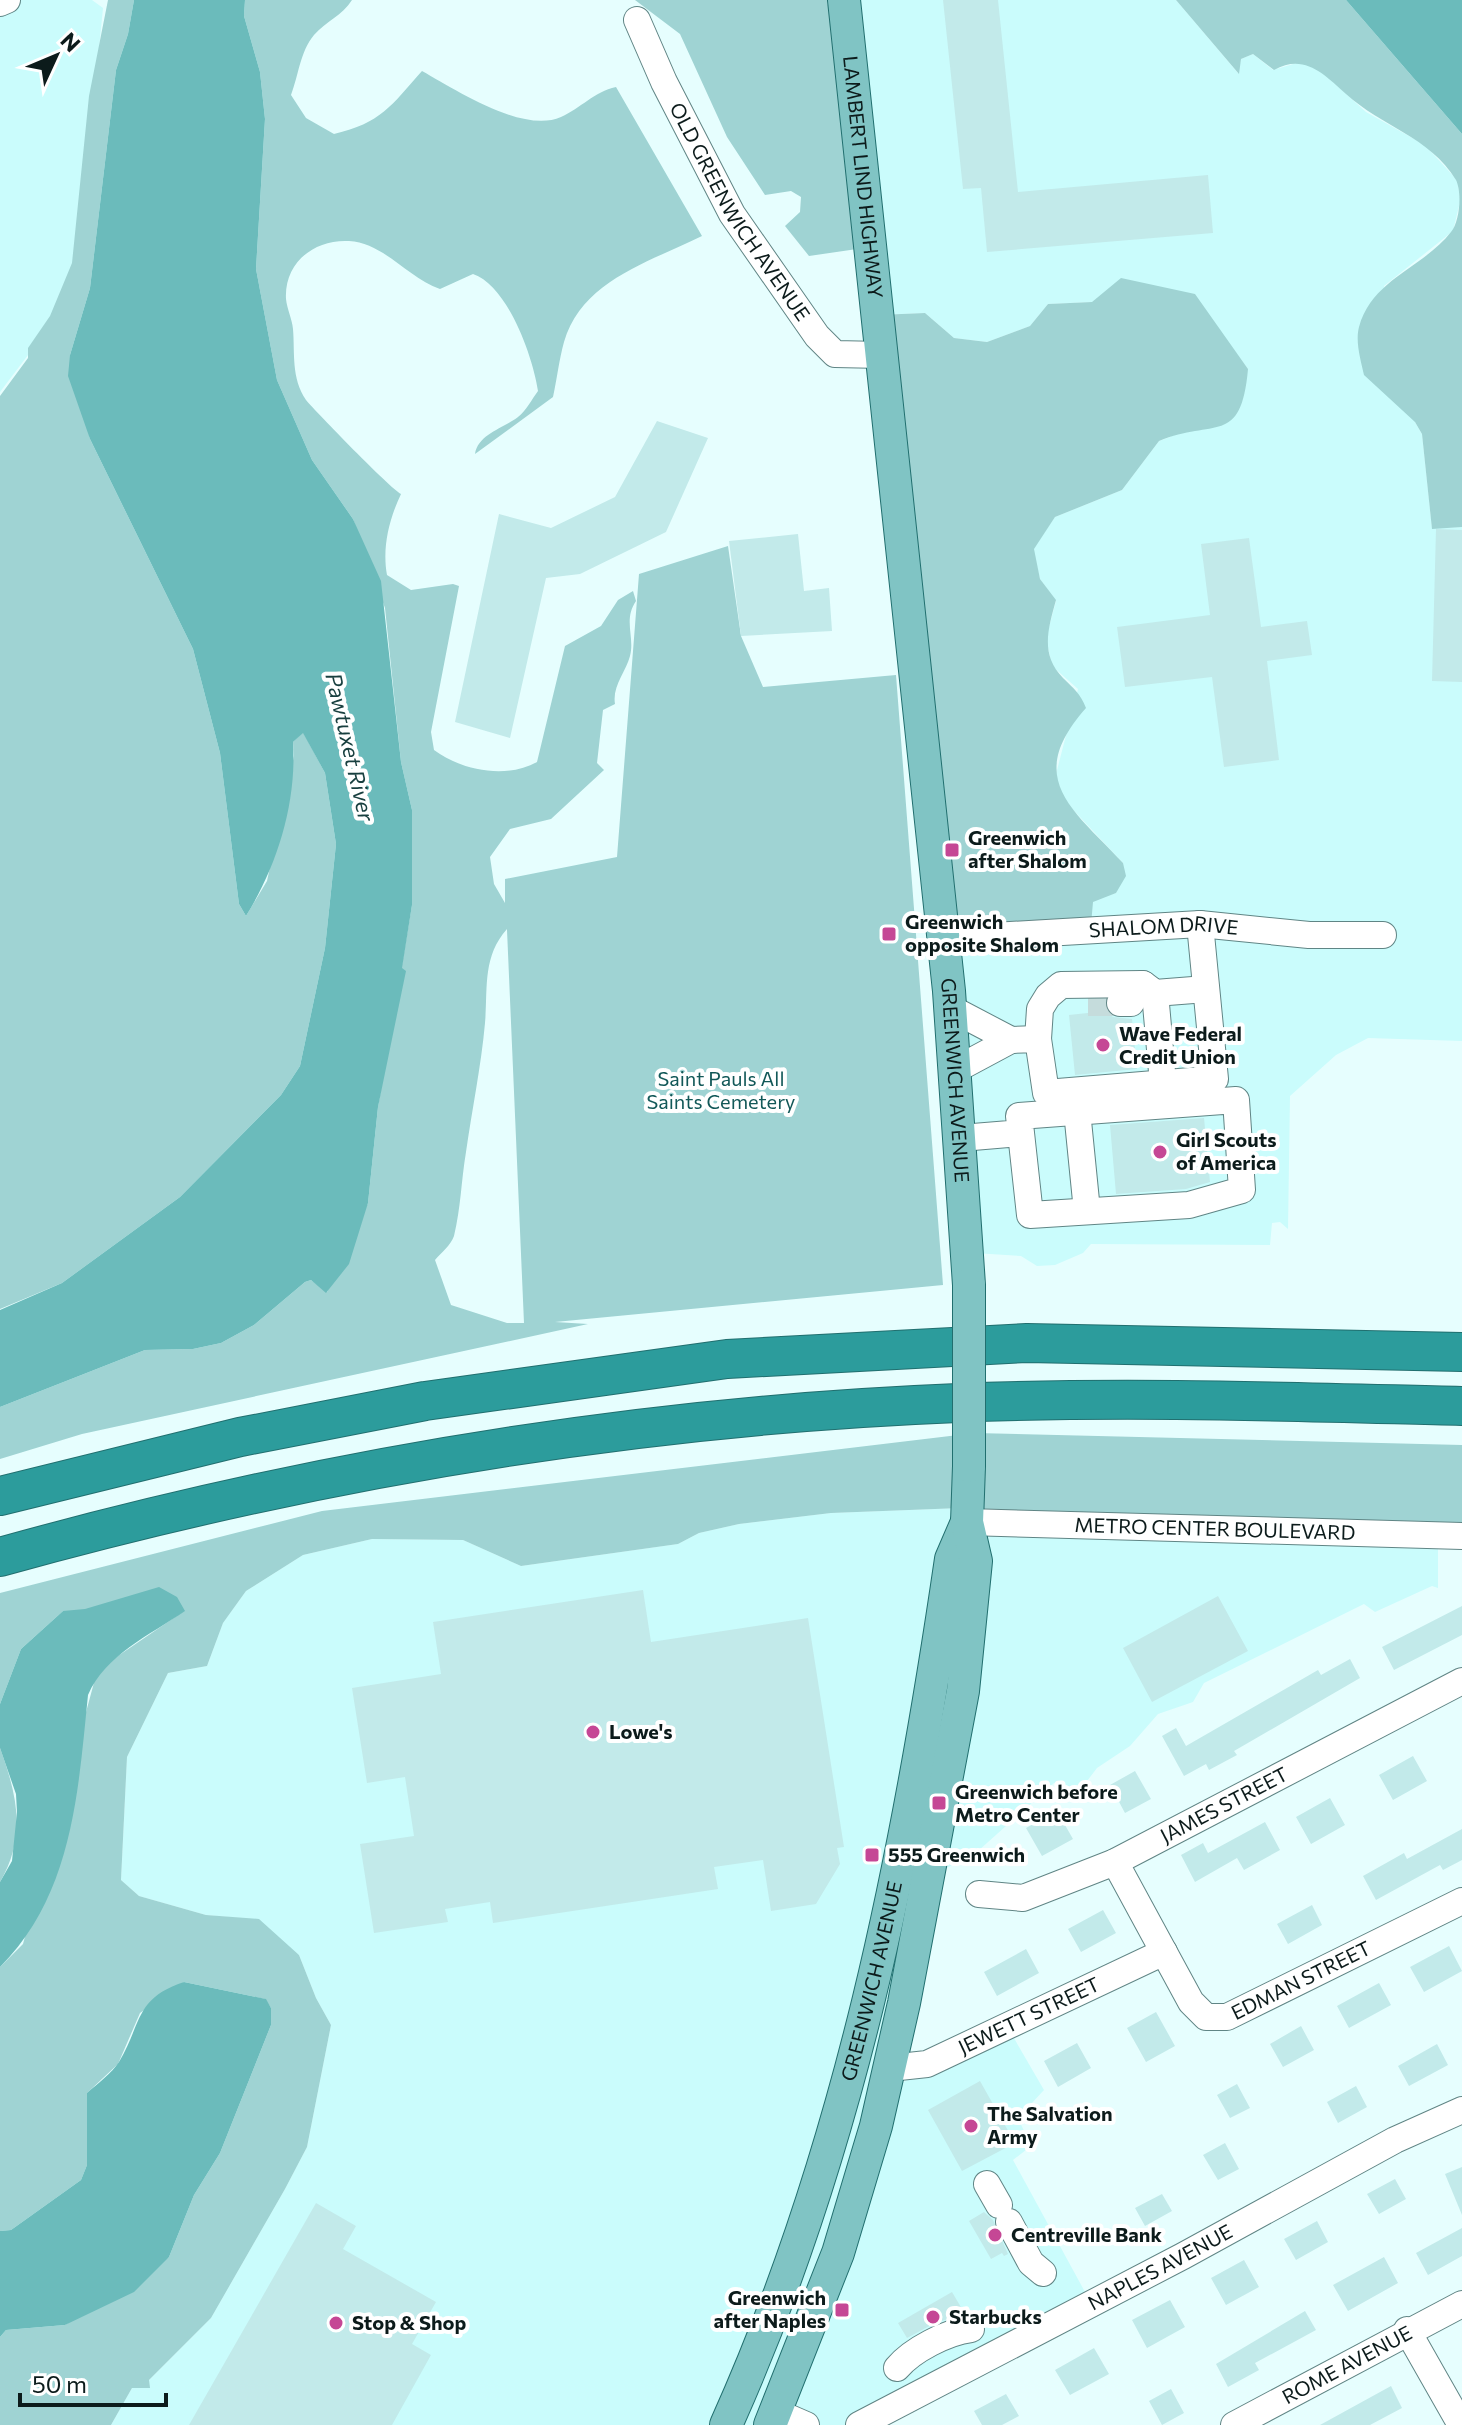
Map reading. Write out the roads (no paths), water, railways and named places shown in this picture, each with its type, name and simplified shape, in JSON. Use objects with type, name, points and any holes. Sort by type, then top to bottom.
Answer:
[{"type":"highway","points":[[0,1493],[240,1437],[425,1401],[727,1359],[1027,1343],[1462,1352]]},
{"type":"highway","points":[[0,1557],[185,1509],[380,1468],[535,1442],[803,1413],[957,1403],[1102,1400],[1462,1406]]},
{"type":"highway","points":[[0,1576],[185,1509]]},
{"type":"main road","name":"LAMBERT LIND HIGHWAY","points":[[844,0],[882,355]]},
{"type":"main road","name":"GREENWICH AVENUE","points":[[773,2418],[838,2253],[890,2068],[963,1691],[976,1561],[967,1522],[969,1285],[961,1138],[882,355]]},
{"type":"main road","name":"GREENWICH AVENUE","points":[[726,2425],[802,2226],[853,2059],[897,1874],[951,1559],[967,1522]]},
{"type":"main road","points":[[853,2059],[890,2068]]},
{"type":"main road","points":[[742,2389],[773,2418]]},
{"type":"street","points":[[0,3],[7,0]]},
{"type":"street","name":"OLD GREENWICH AVENUE","points":[[637,20],[664,82],[732,214],[817,336],[835,354],[882,355]]},
{"type":"street","points":[[1200,924],[1215,1079],[1046,1093],[1038,1039],[1040,1009],[1048,996],[1061,985],[1206,989]]},
{"type":"street","name":"SHALOM DRIVE","points":[[942,939],[1200,924],[1309,935],[1383,935]]},
{"type":"street","points":[[1067,985],[1078,1003],[1088,1003]]},
{"type":"street","points":[[1120,1003],[1131,1003],[1149,988]]},
{"type":"street","points":[[1149,988],[1163,1083]]},
{"type":"street","points":[[950,1008],[1011,1040]]},
{"type":"street","points":[[955,1070],[1011,1040],[1038,1039]]},
{"type":"street","points":[[1236,1100],[1242,1190],[1189,1205],[1030,1215],[1019,1116],[1077,1111],[1236,1100]]},
{"type":"street","points":[[1077,1111],[1087,1211]]},
{"type":"street","points":[[961,1138],[1021,1133]]},
{"type":"street","name":"METRO CENTER BOULEVARD","points":[[967,1522],[1265,1533],[1462,1536]]},
{"type":"street","name":"JAMES STREET","points":[[979,1894],[1023,1898],[1115,1862],[1462,1681]]},
{"type":"street","name":"EDMAN STREET","points":[[1115,1862],[1191,2002],[1206,2017],[1227,2017],[1462,1901]]},
{"type":"street","name":"JEWETT STREET","points":[[890,2068],[927,2064],[1164,1952]]},
{"type":"street","name":"NAPLES AVENUE","points":[[859,2425],[1183,2256],[1395,2140],[1462,2110]]},
{"type":"street","points":[[998,2204],[1031,2263],[1043,2273]]},
{"type":"street","name":"ROME AVENUE","points":[[1234,2425],[1407,2330],[1462,2304]]},
{"type":"street","points":[[897,2368],[906,2358],[960,2331],[971,2329]]},
{"type":"street","points":[[1407,2330],[1461,2425]]},
{"type":"street","points":[[773,2418],[806,2425]]},
{"type":"water","name":"Pawtuxet River","points":[[134,0],[245,0],[244,16],[260,72],[265,119],[256,269],[277,380],[312,460],[353,519],[381,581],[401,762],[412,810],[412,905],[402,968],[406,971],[378,1107],[368,1203],[349,1264],[326,1293],[311,1280],[305,1282],[254,1325],[221,1343],[193,1349],[145,1350],[0,1407],[0,1310],[62,1283],[180,1197],[281,1095],[300,1066],[325,948],[336,844],[325,773],[303,733],[293,742],[292,788],[283,833],[267,876],[246,916],[239,904],[220,753],[193,649],[90,439],[68,376],[70,355],[90,288],[116,70],[128,34]]},
{"type":"water","points":[[1346,0],[1462,0],[1462,134]]},
{"type":"water","points":[[159,1587],[177,1597],[185,1611],[117,1657],[105,1668],[88,1695],[75,1804],[57,1874],[43,1907],[24,1938],[0,1967],[0,1882],[12,1861],[17,1812],[16,1794],[0,1748],[0,1704],[21,1649],[63,1611],[85,1609]]},
{"type":"water","points":[[184,1982],[266,1999],[271,2008],[271,2025],[220,2153],[194,2195],[169,2257],[134,2292],[65,2325],[6,2330],[0,2337],[0,2231],[11,2230],[81,2180],[87,2165],[87,2093],[119,2062],[148,2004],[168,1988]]},
{"type":"tunnel","points":[[1088,1003],[1120,1003]]},
{"type":"place","name":"Greenwich after Shalom","points":[[952,850]]},
{"type":"place","name":"Greenwich opposite Shalom","points":[[889,934]]},
{"type":"place","name":"Wave Federal Credit Union","points":[[1103,1045]]},
{"type":"place","name":"Girl Scouts of America","points":[[1160,1152]]},
{"type":"place","name":"Lowe's","points":[[593,1732]]},
{"type":"place","name":"Greenwich before Metro Center","points":[[939,1803]]},
{"type":"place","name":"555 Greenwich","points":[[872,1855]]},
{"type":"place","name":"The Salvation Army","points":[[971,2126]]},
{"type":"place","name":"Centreville Bank","points":[[995,2235]]},
{"type":"place","name":"Greenwich after Naples","points":[[842,2310]]},
{"type":"place","name":"Starbucks","points":[[933,2317]]},
{"type":"place","name":"Stop & Shop","points":[[336,2323]]},
{"type":"park label","name":"Saint Pauls All Saints Cemetery","points":[[721,1090]]}]
